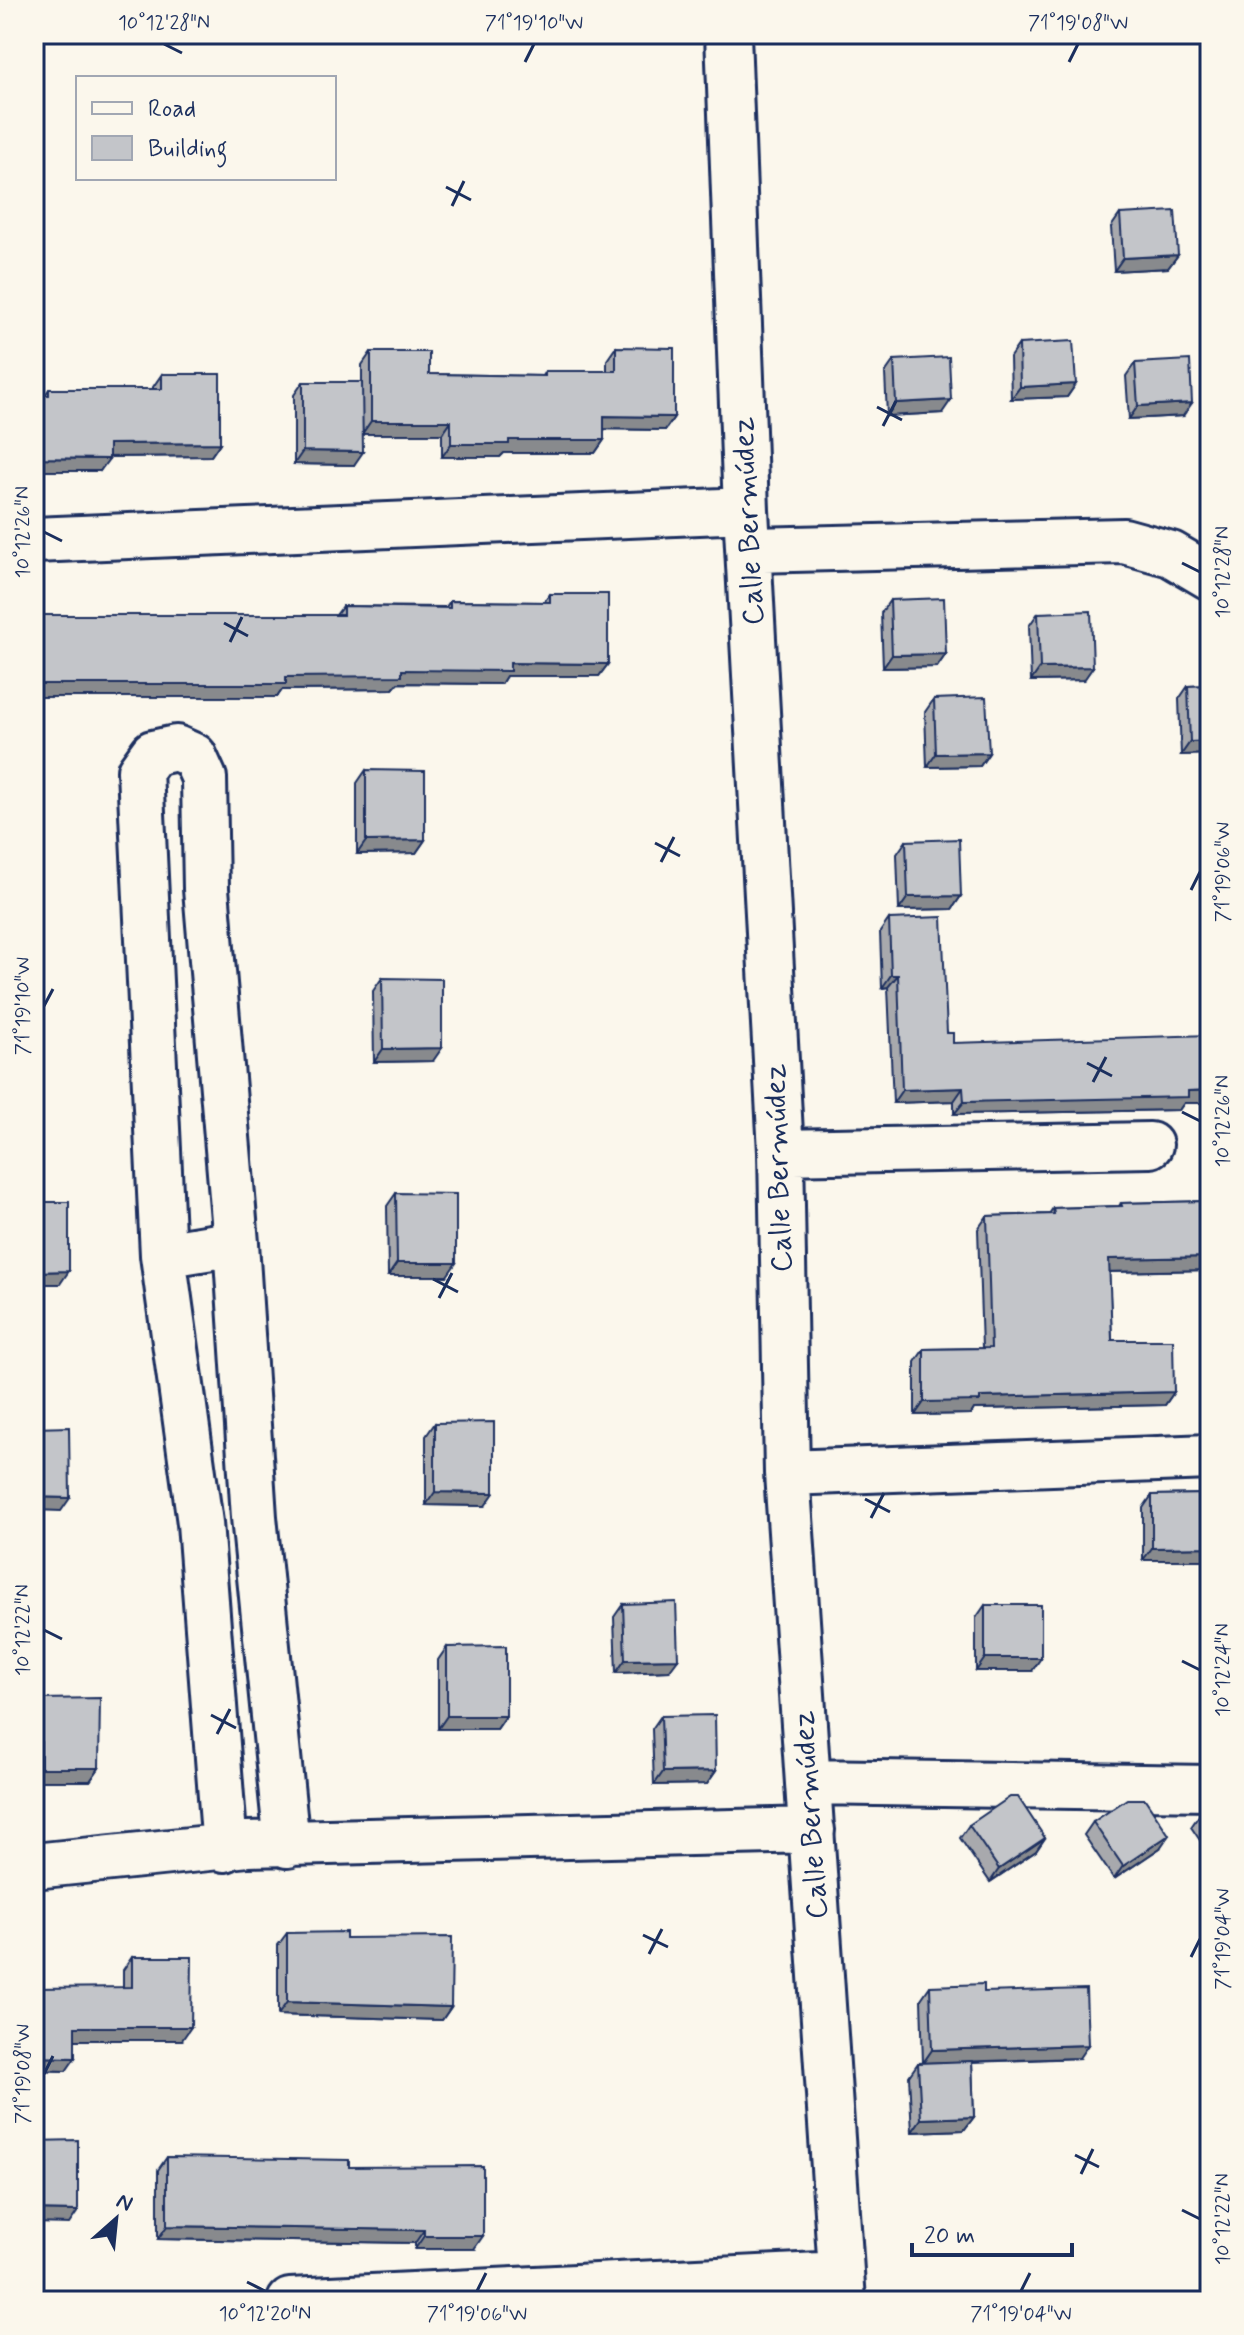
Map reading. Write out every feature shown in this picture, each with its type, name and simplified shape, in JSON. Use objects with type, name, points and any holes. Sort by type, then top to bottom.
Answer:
[{"type":"street","name":"Calle Bermúdez","points":[[728,34],[748,530],[781,1152],[787,1473],[842,2288]]},
{"type":"street","points":[[34,540],[748,530],[1124,541],[1171,554],[1210,577]]},
{"type":"street","points":[[225,1849],[200,1523],[163,1255],[140,771],[153,753],[176,748],[194,756],[204,778],[206,889],[236,1243],[254,1517],[287,1845]]},
{"type":"street","points":[[146,896],[206,889]]},
{"type":"street","points":[[781,1152],[1150,1145]]},
{"type":"street","points":[[163,1255],[236,1243]]},
{"type":"street","points":[[787,1473],[1210,1457]]},
{"type":"street","points":[[200,1523],[254,1517]]},
{"type":"street","points":[[809,1782],[1210,1788]]},
{"type":"street","points":[[34,1866],[225,1849],[248,1844],[812,1830]]},
{"type":"street","points":[[290,2301],[842,2288]]},
{"type":"building","points":[[1175,211],[1178,255],[1123,258],[1120,214]]},
{"type":"building","points":[[1073,341],[1076,384],[1020,387],[1019,344]]},
{"type":"building","points":[[616,347],[674,348],[674,417],[604,416],[604,440],[509,440],[509,444],[451,444],[451,421],[371,421],[371,352],[429,352],[429,374],[545,376],[545,371],[616,371]]},
{"type":"building","points":[[949,357],[951,400],[896,403],[894,360]]},
{"type":"building","points":[[1190,360],[1192,403],[1138,406],[1135,363]]},
{"type":"building","points":[[162,374],[220,374],[220,443],[109,444],[109,459],[34,458],[34,395],[49,395],[49,389],[162,389]]},
{"type":"building","points":[[303,382],[362,382],[363,452],[303,451]]},
{"type":"building","points":[[550,594],[608,594],[608,664],[510,663],[510,671],[402,670],[402,676],[286,677],[286,684],[34,684],[34,615],[343,615],[343,606],[450,608],[450,601],[550,602]]},
{"type":"building","points":[[944,598],[946,654],[892,655],[890,600]]},
{"type":"building","points":[[1091,611],[1093,667],[1040,668],[1038,613]]},
{"type":"building","points":[[1210,685],[1210,741],[1190,742],[1188,686]]},
{"type":"building","points":[[986,697],[989,753],[936,754],[934,699]]},
{"type":"building","points":[[366,770],[425,771],[425,840],[366,841]]},
{"type":"building","points":[[959,839],[961,896],[908,897],[906,841]]},
{"type":"building","points":[[942,917],[947,1033],[953,1033],[953,1043],[1210,1035],[1210,1090],[1188,1091],[1188,1097],[964,1102],[963,1088],[902,1090],[898,975],[891,975],[889,919]]},
{"type":"building","points":[[382,978],[442,979],[442,1048],[383,1049]]},
{"type":"building","points":[[396,1193],[456,1194],[456,1263],[397,1263]]},
{"type":"building","points":[[1210,1201],[1210,1257],[1109,1259],[1112,1340],[1173,1340],[1174,1392],[980,1397],[980,1401],[924,1402],[924,1349],[991,1348],[987,1216],[1054,1214],[1053,1208],[1122,1206],[1121,1203]]},
{"type":"building","points":[[34,1202],[69,1202],[69,1271],[34,1272]]},
{"type":"building","points":[[494,1422],[494,1493],[435,1492],[435,1423]]},
{"type":"building","points":[[69,1427],[70,1498],[34,1497],[34,1428]]},
{"type":"building","points":[[1210,1494],[1210,1547],[1152,1548],[1152,1495]]},
{"type":"building","points":[[676,1602],[678,1659],[625,1660],[623,1604]]},
{"type":"building","points":[[985,1605],[1041,1605],[1041,1658],[985,1658]]},
{"type":"building","points":[[506,1646],[506,1716],[447,1716],[447,1647]]},
{"type":"building","points":[[100,1698],[99,1768],[41,1768],[41,1699]]},
{"type":"building","points":[[715,1715],[716,1771],[663,1772],[661,1716]]},
{"type":"building","points":[[1010,1797],[1018,1797],[1045,1838],[999,1869],[969,1825]]},
{"type":"building","points":[[1127,1799],[1145,1799],[1169,1835],[1123,1866],[1093,1822]]},
{"type":"building","points":[[1210,1808],[1210,1829],[1200,1814]]},
{"type":"building","points":[[346,1932],[346,1938],[452,1937],[451,2007],[287,2002],[287,1933]]},
{"type":"building","points":[[132,1957],[192,1957],[191,2027],[75,2027],[75,2058],[34,2057],[34,1988],[132,1987]]},
{"type":"building","points":[[984,1984],[984,1992],[1086,1989],[1088,2045],[932,2050],[930,1986]]},
{"type":"building","points":[[972,2061],[974,2117],[921,2119],[918,2063]]},
{"type":"building","points":[[78,2140],[78,2211],[34,2210],[34,2141]]},
{"type":"building","points":[[167,2157],[349,2160],[349,2167],[483,2166],[483,2236],[424,2236],[424,2230],[167,2226]]}]
